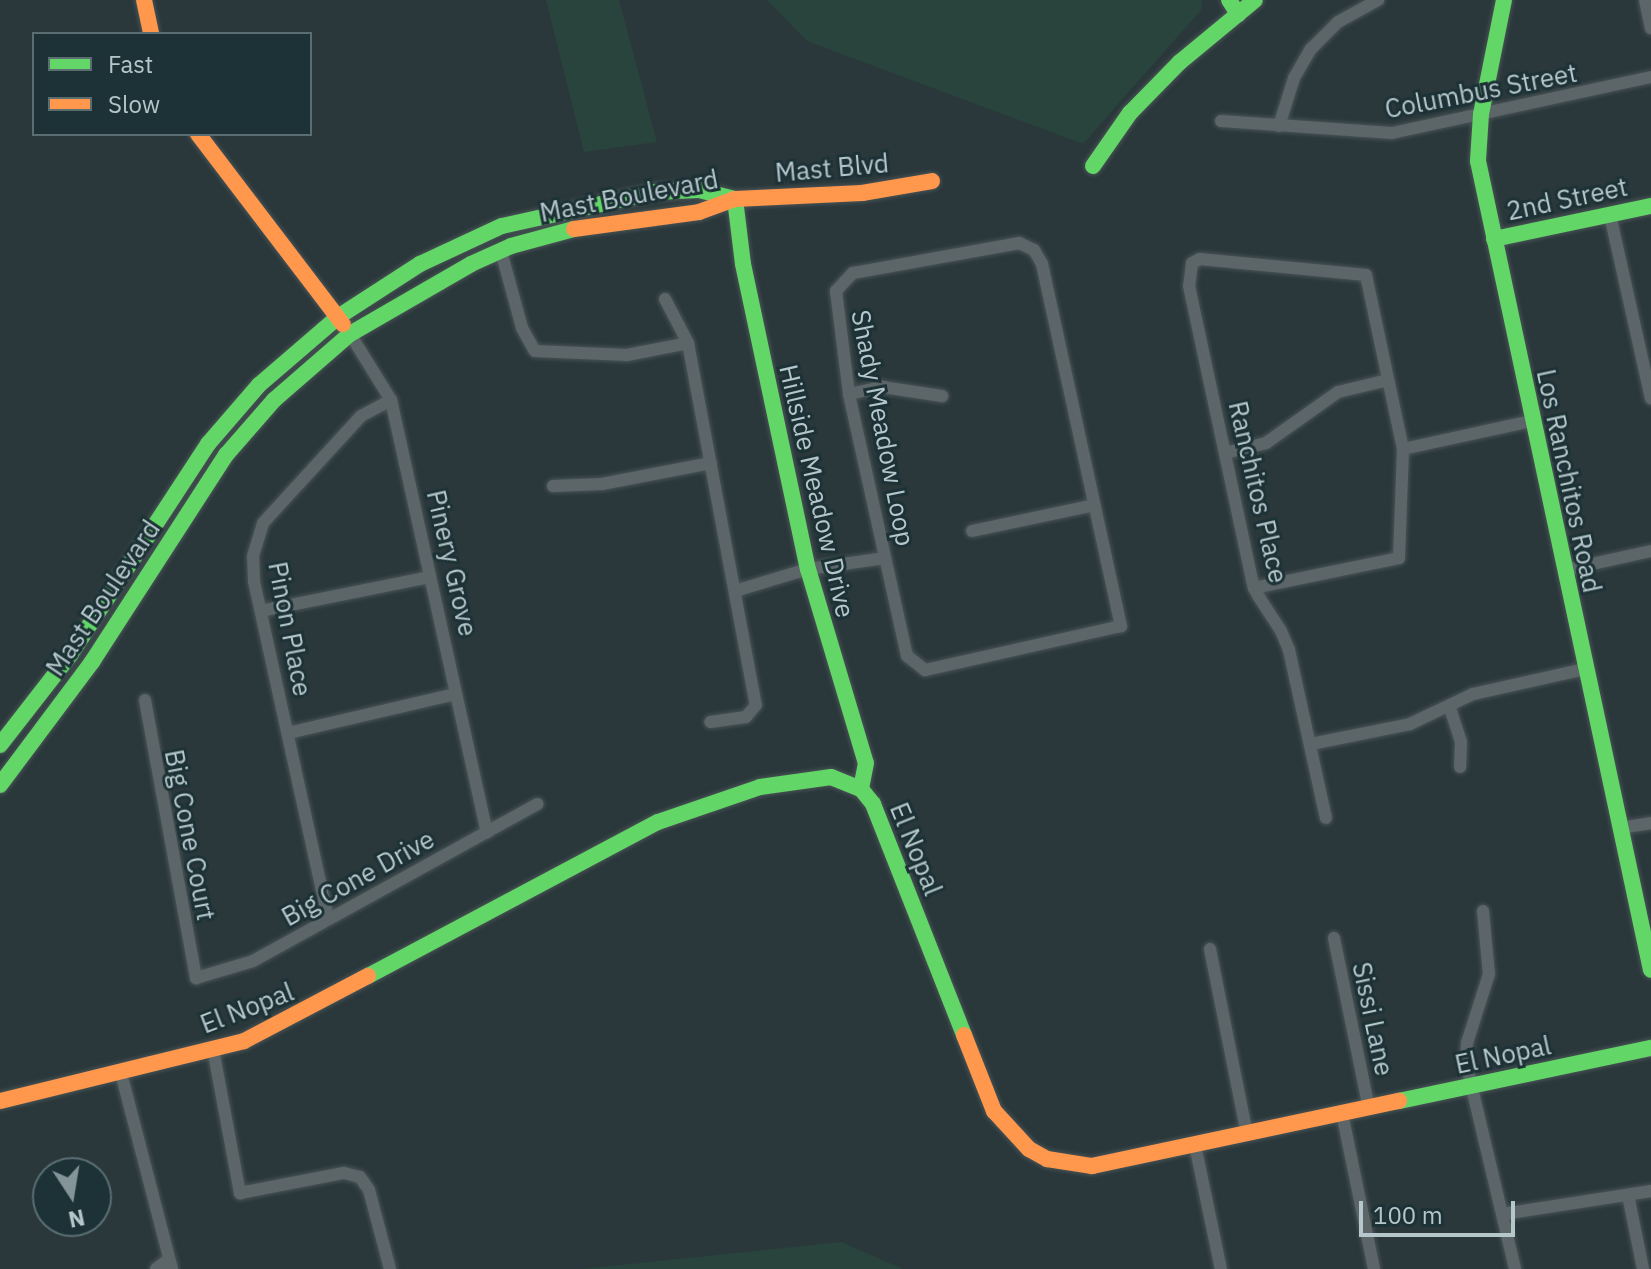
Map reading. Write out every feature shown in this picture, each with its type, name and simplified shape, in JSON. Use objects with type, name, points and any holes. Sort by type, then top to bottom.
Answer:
[{"type":"street","points":[[144,0],[151,32]]},
{"type":"street","points":[[1093,166],[1130,113],[1234,7],[1255,0]]},
{"type":"street","points":[[1279,126],[1292,83],[1311,49],[1338,22],[1378,0]]},
{"type":"street","name":"Los Ranchitos Road","points":[[1504,0],[1481,114],[1478,161],[1531,421],[1651,970]]},
{"type":"street","points":[[1645,0],[1651,28]]},
{"type":"street","name":"Columbus Street","points":[[1221,121],[1392,133],[1651,77]]},
{"type":"street","name":"Pinery Grove","points":[[200,136],[338,317],[391,400],[487,832]]},
{"type":"street","name":"Mast Blvd","points":[[735,199],[862,193],[932,181]]},
{"type":"street","name":"Mast Boulevard","points":[[0,745],[52,679],[208,444],[259,385],[338,317],[420,264],[502,226],[655,192],[699,190],[735,199]]},
{"type":"street","name":"Mast Boulevard","points":[[0,785],[71,690],[226,455],[274,400],[350,334],[428,286],[501,251],[580,227],[699,212],[735,199]]},
{"type":"street","name":"Hillside Meadow Drive","points":[[735,199],[743,264],[808,569],[866,763],[861,789]]},
{"type":"street","name":"2nd Street","points":[[1494,239],[1651,206]]},
{"type":"street","points":[[1610,215],[1651,398]]},
{"type":"street","name":"Shady Meadow Loop","points":[[1019,243],[1027,246],[1042,264],[1121,626],[925,670],[907,656],[849,394],[836,291],[853,273],[1019,243]]},
{"type":"street","points":[[501,251],[522,328],[535,351],[627,355],[688,343]]},
{"type":"street","name":"Ranchitos Place","points":[[1326,818],[1289,650],[1254,588],[1189,286],[1192,263],[1200,259],[1366,275],[1388,380]]},
{"type":"street","points":[[665,299],[688,343],[756,705],[746,717],[710,722]]},
{"type":"street","points":[[1637,331],[1651,328]]},
{"type":"street","points":[[1225,453],[1266,443],[1338,392],[1388,380],[1403,449],[1399,558],[1254,588]]},
{"type":"street","points":[[849,394],[883,387],[942,396]]},
{"type":"street","name":"Pinon Place","points":[[328,918],[253,568],[263,523],[361,416],[391,400]]},
{"type":"street","points":[[1403,449],[1531,421]]},
{"type":"street","points":[[553,486],[602,484],[711,463]]},
{"type":"street","points":[[972,531],[1094,505]]},
{"type":"street","points":[[1564,570],[1651,551]]},
{"type":"street","points":[[735,591],[808,569],[885,558]]},
{"type":"street","points":[[261,611],[430,577]]},
{"type":"street","points":[[1311,744],[1410,724],[1450,708],[1473,694],[1585,669]]},
{"type":"street","points":[[52,679],[71,690]]},
{"type":"street","points":[[288,733],[456,694]]},
{"type":"street","name":"Big Cone Court","points":[[145,700],[196,978]]},
{"type":"street","points":[[1450,708],[1461,741],[1460,767]]},
{"type":"street","name":"El Nopal","points":[[0,1101],[213,1049],[288,1022],[701,803],[760,787],[831,777],[861,789],[873,804],[992,1105],[1007,1128],[1029,1149],[1074,1166],[1195,1145],[1651,1048]]},
{"type":"street","name":"Big Cone Drive","points":[[196,978],[253,961],[537,804]]},
{"type":"street","points":[[1620,828],[1651,823]]},
{"type":"street","points":[[1483,911],[1489,974],[1467,1043],[1472,1086],[1515,1269]]},
{"type":"street","name":"Sissi Lane","points":[[1334,938],[1369,1108]]},
{"type":"street","points":[[1210,949],[1247,1134]]},
{"type":"street","points":[[213,1049],[240,1193],[344,1173],[360,1177],[369,1190],[390,1269]]},
{"type":"street","points":[[121,1073],[170,1264],[156,1269]]},
{"type":"street","points":[[1342,1113],[1374,1269]]},
{"type":"street","points":[[1195,1145],[1221,1269]]},
{"type":"street","points":[[1503,1214],[1651,1191]]},
{"type":"street","points":[[1628,1195],[1643,1269]]},
{"type":"green space","points":[[546,0],[619,0],[657,142],[584,152]]},
{"type":"green space","points":[[767,0],[1202,0],[1201,10],[1083,144],[807,41]]},
{"type":"green space","points":[[841,1242],[903,1269],[582,1269]]},
{"type":"traffic: fast","points":[[1229,0],[1238,14]]},
{"type":"traffic: fast","points":[[1093,166],[1130,113],[1180,62],[1255,0]]},
{"type":"traffic: fast","points":[[1504,0],[1481,114],[1478,161],[1651,970]]},
{"type":"traffic: fast","points":[[0,745],[70,655],[208,444],[259,385],[338,317],[420,264],[502,226],[655,192],[699,190],[734,199]]},
{"type":"traffic: fast","points":[[735,199],[743,264],[808,569],[866,763],[861,789]]},
{"type":"traffic: fast","points":[[1494,239],[1651,206]]},
{"type":"traffic: fast","points":[[0,785],[92,662],[226,455],[274,400],[350,334],[471,264],[511,246],[574,229]]},
{"type":"traffic: fast","points":[[368,976],[658,822],[760,787],[831,777],[861,789],[873,804],[964,1035]]},
{"type":"traffic: fast","points":[[1399,1101],[1651,1048]]},
{"type":"traffic: slow","points":[[144,0],[151,32]]},
{"type":"traffic: slow","points":[[200,136],[343,324]]},
{"type":"traffic: slow","points":[[574,229],[699,212],[735,199],[862,193],[932,181]]},
{"type":"traffic: slow","points":[[0,1101],[244,1041],[368,976]]},
{"type":"traffic: slow","points":[[964,1035],[994,1111],[1029,1149],[1047,1159],[1092,1166],[1399,1101]]}]
